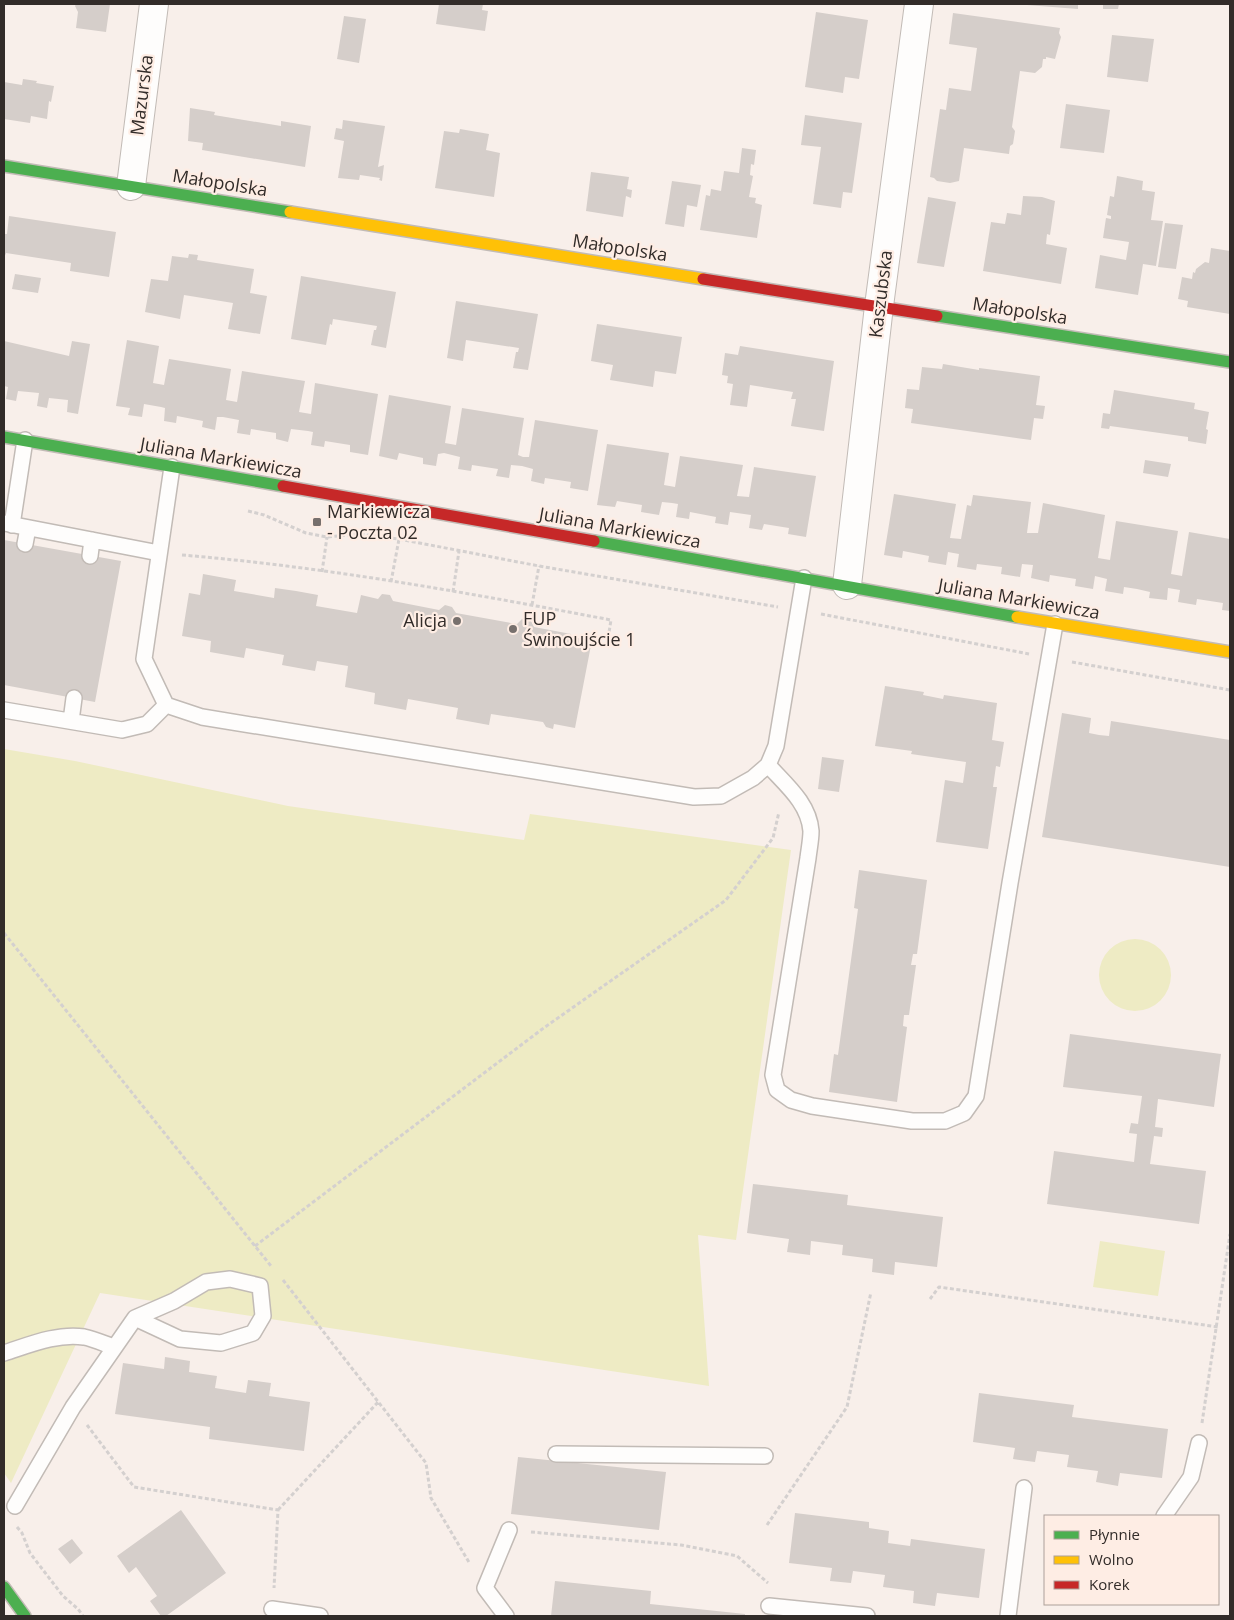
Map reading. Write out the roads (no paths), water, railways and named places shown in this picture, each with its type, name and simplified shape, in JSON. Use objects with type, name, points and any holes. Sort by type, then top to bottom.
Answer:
[{"type":"street","name":"Mazurska","points":[[131,186],[154,4]]},
{"type":"street","name":"Kaszubska","points":[[847,585],[879,306],[920,4]]},
{"type":"street","name":"Małopolska","points":[[4,166],[1230,362]]},
{"type":"street","name":"Juliana Markiewicza","points":[[4,437],[847,585],[1055,624],[1230,652]]},
{"type":"street","points":[[4,1587],[25,1616]]},
{"type":"lane","points":[[24,440],[8,524],[159,553]]},
{"type":"lane","points":[[172,467],[144,658],[166,705],[202,717],[694,797],[721,796],[753,778],[768,765],[776,746],[804,578]]},
{"type":"lane","points":[[25,544],[28,528]]},
{"type":"lane","points":[[90,556],[92,540]]},
{"type":"lane","points":[[768,765],[799,798],[809,817],[811,832],[773,1074],[777,1090],[791,1100],[812,1106],[912,1121],[945,1121],[964,1113],[976,1096],[1055,624]]},
{"type":"lane","points":[[71,721],[74,698]]},
{"type":"lane","points":[[4,710],[122,730],[148,724],[166,705]]},
{"type":"lane","points":[[14,1513],[73,1407],[135,1318],[174,1301],[206,1282],[230,1279],[260,1286],[263,1316],[253,1333],[221,1343],[180,1339],[135,1318]]},
{"type":"lane","points":[[4,1353],[36,1342],[64,1336],[85,1337],[114,1347]]},
{"type":"lane","points":[[1165,1515],[1191,1476],[1199,1443]]},
{"type":"lane","points":[[556,1454],[765,1456]]},
{"type":"lane","points":[[1008,1616],[1024,1488]]},
{"type":"lane","points":[[506,1616],[485,1588],[509,1530]]},
{"type":"lane","points":[[769,1606],[867,1616]]},
{"type":"lane","points":[[272,1610],[320,1616]]},
{"type":"place","name":"Markiewicza - Poczta 02","points":[[317,522]]},
{"type":"place","name":"Alicja","points":[[457,621]]},
{"type":"place","name":"FUP Świnoujście 1","points":[[513,629]]}]
